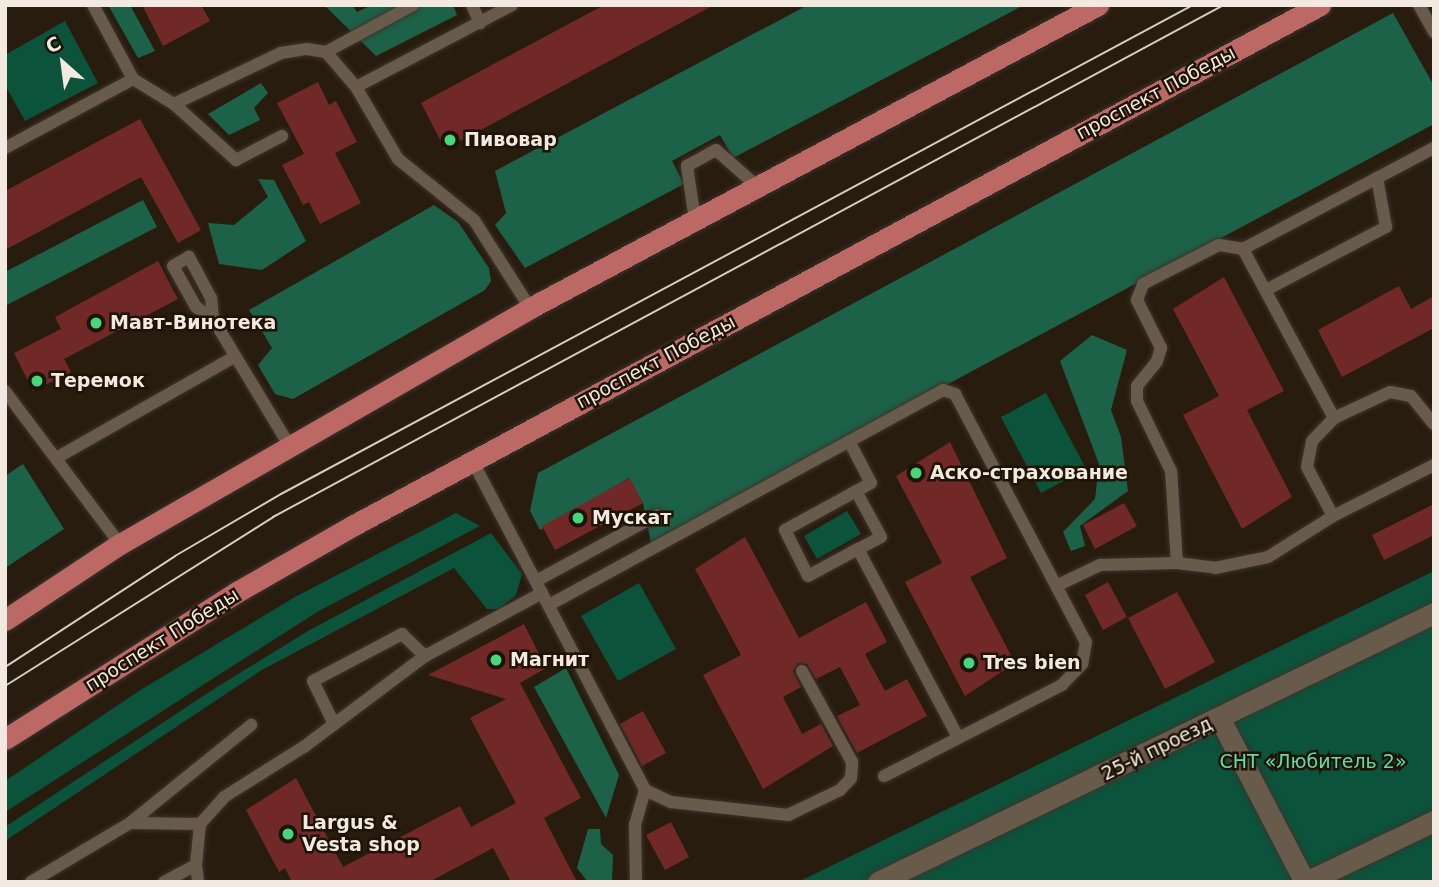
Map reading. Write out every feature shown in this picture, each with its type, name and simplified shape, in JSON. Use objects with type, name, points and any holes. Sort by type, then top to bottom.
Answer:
[{"type":"main road","points":[[5,620],[120,544],[530,307],[758,187],[1070,12],[1098,5]]},
{"type":"main road","name":"проспект Победы","points":[[5,740],[237,592],[472,460],[1320,5]]},
{"type":"street","name":"25-й проезд","points":[[878,882],[1220,719],[1434,613]]},
{"type":"street","points":[[1220,719],[1306,882],[1434,821]]},
{"type":"lane","points":[[93,5],[133,79],[174,104],[236,160],[282,136]]},
{"type":"lane","points":[[174,104],[281,53],[307,49],[326,52],[413,5]]},
{"type":"lane","points":[[472,5],[480,23]]},
{"type":"lane","points":[[356,88],[512,5]]},
{"type":"lane","points":[[1419,5],[1434,32]]},
{"type":"lane","points":[[326,52],[356,88],[398,159],[474,220],[530,307]]},
{"type":"lane","points":[[5,148],[133,79]]},
{"type":"lane","points":[[1177,563],[1171,471],[1138,401],[1137,386],[1157,361],[1161,348],[1137,300],[1143,284],[1219,245],[1244,249],[1434,148]]},
{"type":"lane","points":[[695,220],[687,166],[716,150],[758,187]]},
{"type":"lane","points":[[1266,290],[1386,227],[1377,178]]},
{"type":"lane","points":[[1244,249],[1334,418]]},
{"type":"lane","points":[[213,319],[289,445]]},
{"type":"lane","points":[[58,457],[234,357]]},
{"type":"lane","points":[[549,605],[943,390],[955,394],[1086,642],[1082,664],[1062,685],[884,776]]},
{"type":"lane","points":[[5,391],[58,457],[120,544]]},
{"type":"lane","points":[[1333,516],[1307,467],[1312,441],[1334,418],[1391,392],[1411,396],[1434,425]]},
{"type":"lane","points":[[849,441],[871,483],[856,491],[785,530],[808,576],[881,537],[856,491]]},
{"type":"lane","points":[[472,460],[645,790],[671,802],[788,816],[840,790],[851,778],[852,762],[802,671]]},
{"type":"lane","points":[[1058,585],[1100,565],[1177,563],[1215,568],[1268,557],[1333,516],[1434,465]]},
{"type":"lane","points":[[198,882],[195,865],[200,824],[224,797],[334,724],[425,656],[657,515]]},
{"type":"lane","points":[[858,549],[958,737]]},
{"type":"lane","points":[[334,724],[313,681],[402,634],[425,656]]},
{"type":"lane","points":[[31,882],[130,823],[251,725]]},
{"type":"lane","points":[[636,882],[635,825],[645,790]]},
{"type":"lane","points":[[130,823],[200,824]]},
{"type":"lane","points":[[164,882],[195,865]]},
{"type":"green space","points":[[108,5],[130,5],[155,51],[138,58]]},
{"type":"green space","points":[[324,5],[352,5],[357,12],[372,5],[453,5],[457,15],[376,56]]},
{"type":"green space","points":[[808,5],[1024,5],[733,158],[720,135],[672,161],[684,184],[525,268],[495,225],[506,213],[495,171]]},
{"type":"green space","points":[[1393,13],[1434,86],[1434,124],[651,543],[643,503],[629,478],[540,530],[530,511],[538,473]]},
{"type":"green space","points":[[65,21],[98,83],[25,121],[5,85],[5,55]]},
{"type":"green space","points":[[261,83],[268,93],[254,108],[260,120],[229,135],[208,114]]},
{"type":"green space","points":[[258,179],[274,180],[306,241],[262,270],[219,264],[208,223],[234,225],[268,197]]},
{"type":"green space","points":[[143,200],[157,227],[5,306],[5,272]]},
{"type":"green space","points":[[434,205],[458,222],[489,268],[491,281],[485,290],[293,399],[275,394],[258,365],[272,348],[249,310]]},
{"type":"green space","points":[[1092,335],[1127,350],[1111,410],[1121,437],[1128,491],[1080,526],[1085,546],[1071,551],[1063,532],[1095,499],[1099,464],[1060,361]]},
{"type":"green space","points":[[1046,393],[1086,469],[1041,493],[1001,417]]},
{"type":"green space","points":[[23,464],[64,529],[5,568],[5,476]]},
{"type":"green space","points":[[847,511],[861,534],[817,559],[804,536]]},
{"type":"green space","points":[[456,513],[480,526],[317,612],[5,812],[5,781],[142,689],[295,597]]},
{"type":"green space","points":[[491,533],[522,574],[516,595],[499,609],[487,609],[454,568],[260,671],[5,841],[5,827],[217,687],[308,631]]},
{"type":"green space","name":"СНТ «Любитель 2»","points":[[1434,571],[1434,882],[798,882]]},
{"type":"green space","points":[[639,583],[676,649],[618,681],[581,616]]},
{"type":"green space","points":[[566,668],[619,775],[606,818],[534,687]]},
{"type":"green space","points":[[588,829],[600,829],[601,844],[613,855],[612,882],[588,882],[577,868]]},
{"type":"building","points":[[142,5],[201,5],[210,21],[163,46]]},
{"type":"building","points":[[604,5],[714,5],[445,149],[421,103]]},
{"type":"building","points":[[318,82],[329,105],[336,101],[357,142],[335,153],[361,203],[320,224],[309,202],[303,205],[282,165],[304,154],[277,103]]},
{"type":"building","points":[[140,119],[201,230],[178,243],[141,177],[5,250],[5,191]]},
{"type":"building","points":[[158,261],[178,299],[64,359],[71,372],[33,391],[14,353],[61,329],[55,317]]},
{"type":"building","points":[[1224,277],[1284,391],[1247,410],[1292,497],[1242,529],[1183,415],[1219,396],[1173,309]]},
{"type":"building","points":[[1399,286],[1411,309],[1434,296],[1434,328],[1342,377],[1318,330]]},
{"type":"building","points":[[950,442],[1007,558],[970,577],[1015,663],[965,696],[905,582],[942,563],[896,476]]},
{"type":"building","points":[[630,478],[643,503],[555,550],[542,526]]},
{"type":"building","points":[[1124,503],[1137,526],[1095,549],[1083,525]]},
{"type":"building","points":[[1434,504],[1434,535],[1384,560],[1372,535]]},
{"type":"building","points":[[745,537],[799,638],[866,602],[887,642],[865,654],[885,691],[907,679],[927,716],[857,753],[837,716],[860,705],[840,667],[816,679],[807,664],[798,663],[793,671],[801,687],[783,697],[802,734],[821,724],[833,746],[763,789],[703,675],[741,655],[695,569]]},
{"type":"building","points":[[1108,582],[1127,617],[1103,630],[1085,595]]},
{"type":"building","points":[[1177,592],[1215,662],[1165,689],[1128,618]]},
{"type":"building","points":[[524,624],[546,668],[520,683],[581,798],[544,818],[577,882],[511,882],[493,848],[429,882],[292,882],[285,868],[279,872],[246,810],[296,778],[343,867],[460,806],[471,827],[516,803],[470,718],[506,699],[428,675]]},
{"type":"building","points":[[643,711],[666,753],[642,766],[620,724]]},
{"type":"building","points":[[671,822],[689,857],[665,870],[646,835]]},
{"type":"tram line","points":[[5,667],[175,556],[281,494],[1193,5]]},
{"type":"tram line","points":[[5,686],[273,517],[1224,5]]},
{"type":"place","name":"Пивовар","points":[[450,140]]},
{"type":"place","name":"Мавт-Винотека","points":[[96,323]]},
{"type":"place","name":"Теремок","points":[[37,381]]},
{"type":"place","name":"Аско-страхование","points":[[916,473]]},
{"type":"place","name":"Мускат","points":[[578,518]]},
{"type":"place","name":"Магнит","points":[[496,660]]},
{"type":"place","name":"Tres bien","points":[[969,663]]},
{"type":"place","name":"Largus & Vesta shop","points":[[288,834]]}]
